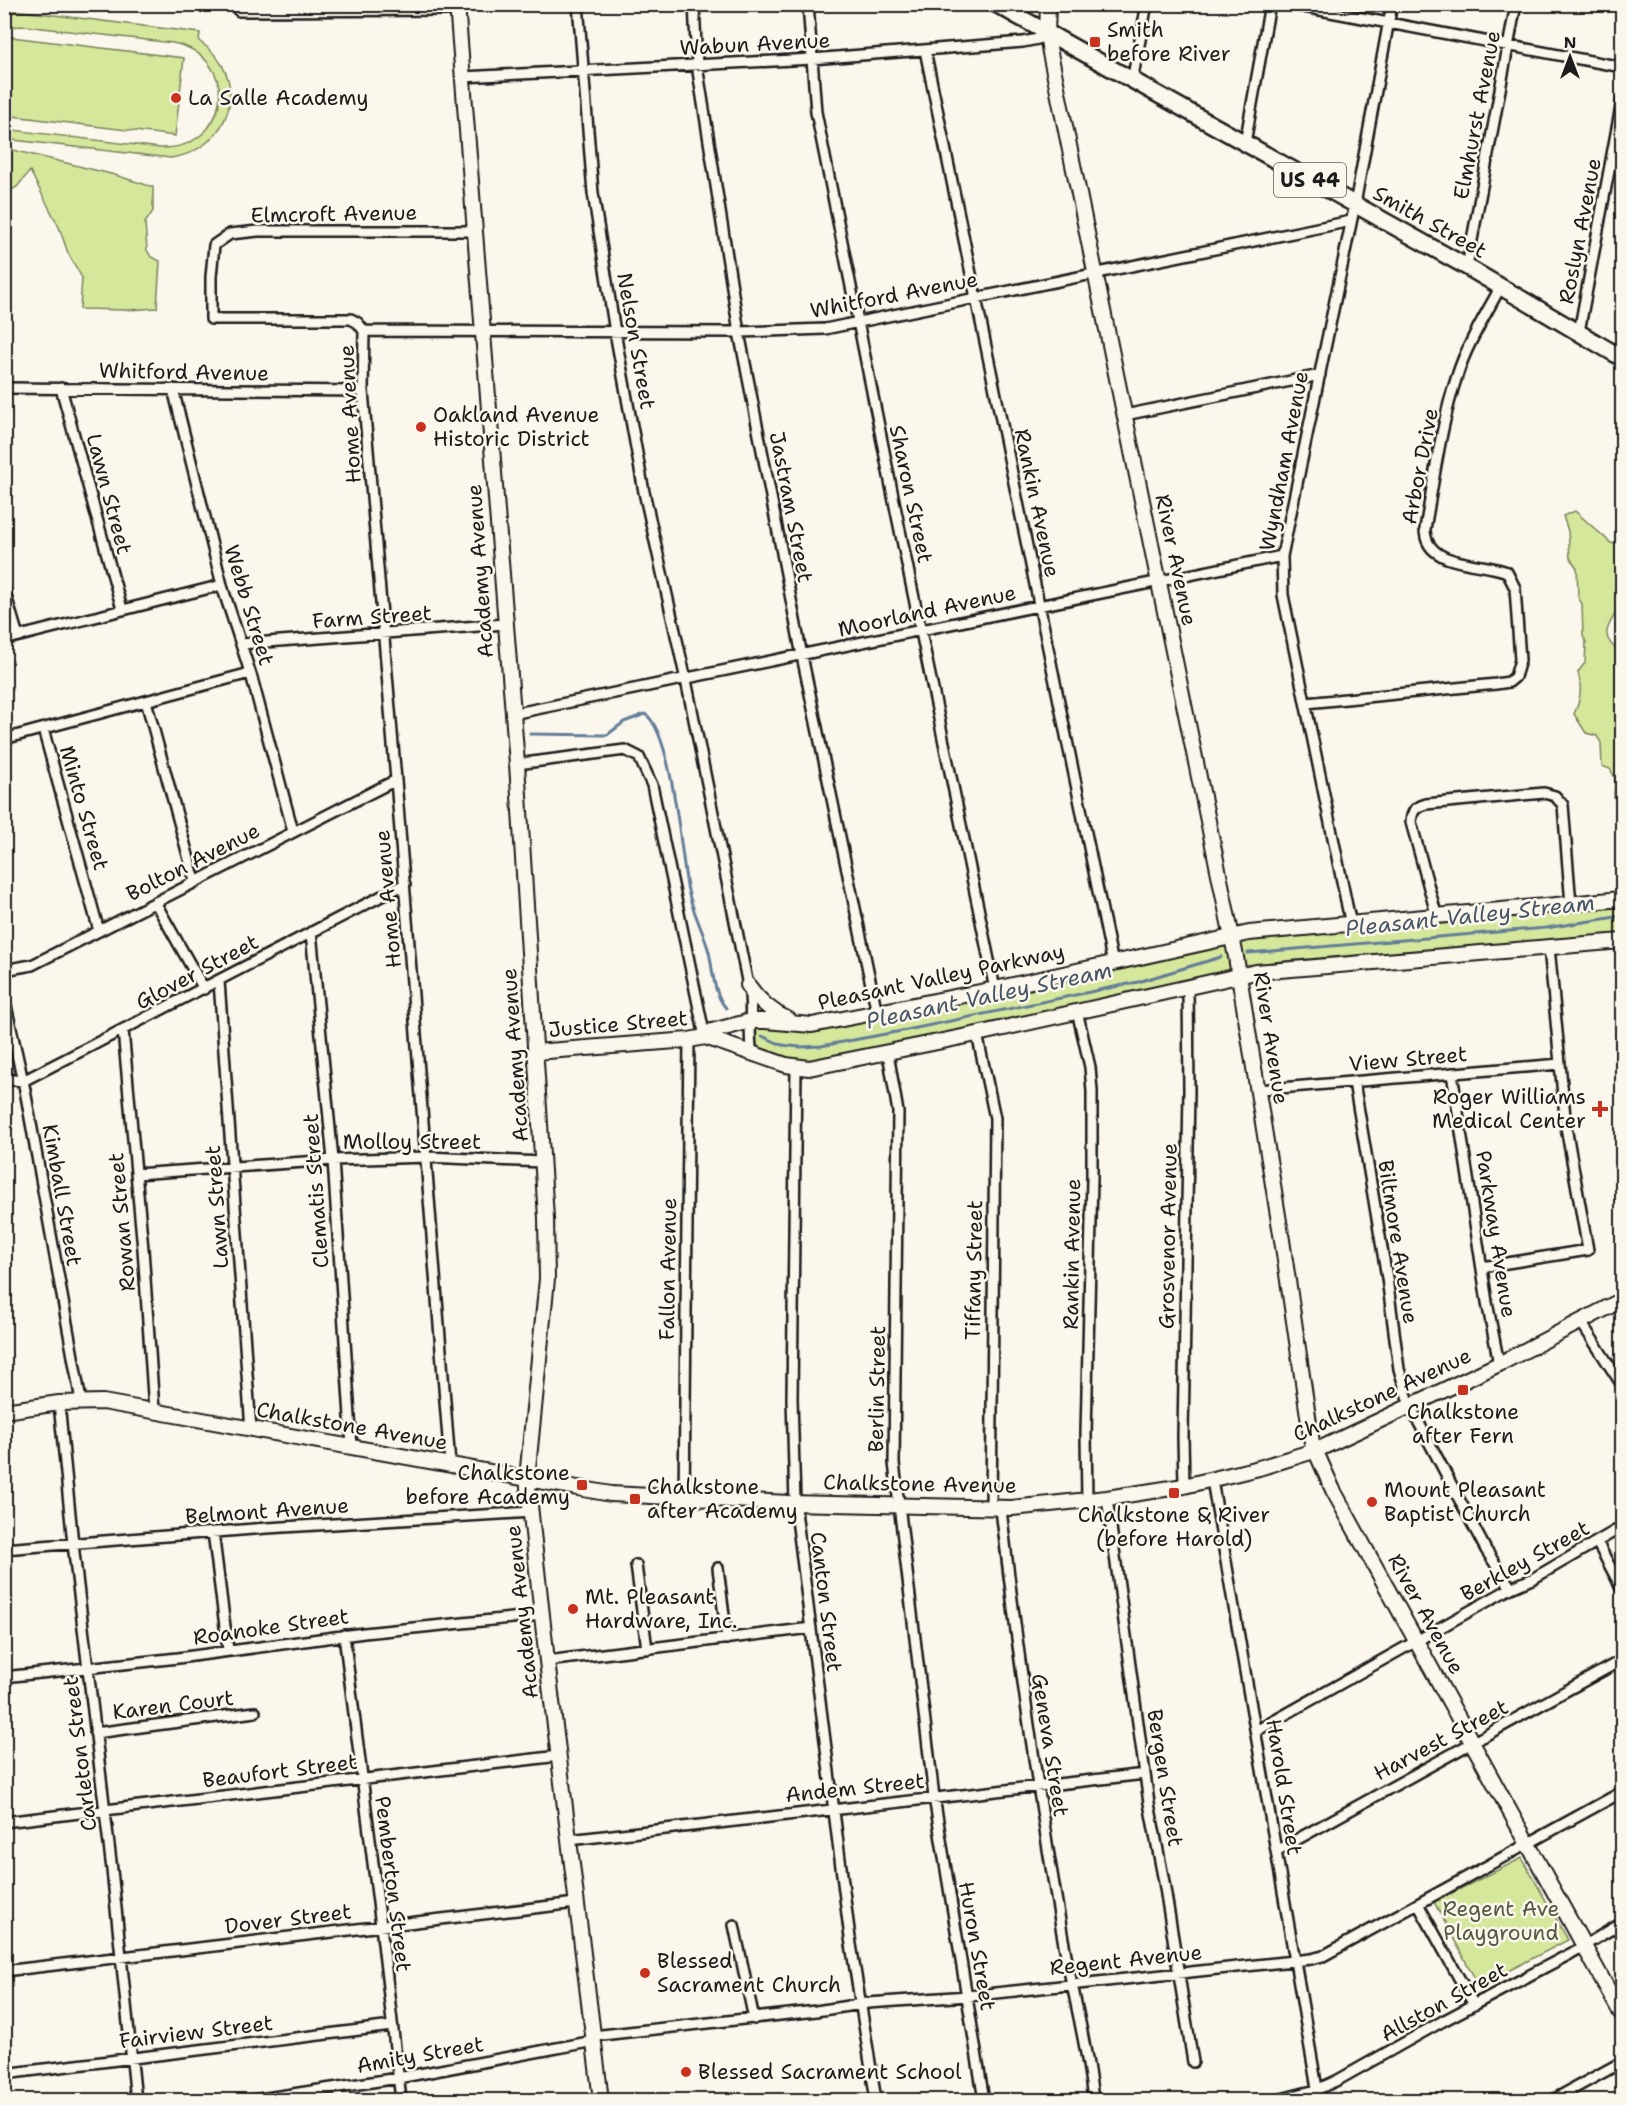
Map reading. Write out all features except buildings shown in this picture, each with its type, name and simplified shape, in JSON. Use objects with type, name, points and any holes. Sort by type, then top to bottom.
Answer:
[{"type":"main road","name":"Smith Street","points":[[996,4],[1501,286],[1623,358]]},
{"type":"street","points":[[233,4],[239,10],[457,7]]},
{"type":"street","name":"Nelson Street","points":[[578,4],[593,193],[615,332],[645,492],[686,680]]},
{"type":"street","name":"Jastram Street","points":[[694,4],[697,65],[739,332],[802,656],[877,1013]]},
{"type":"street","name":"Sharon Street","points":[[808,4],[816,112],[995,989]]},
{"type":"street","name":"River Avenue","points":[[1048,4],[1047,34],[1239,975],[1312,1443],[1334,1490],[1623,2015]]},
{"type":"street","points":[[1132,81],[1147,4]]},
{"type":"street","points":[[1245,143],[1270,4]]},
{"type":"street","points":[[1288,4],[1623,67]]},
{"type":"street","name":"Wyndham Avenue","points":[[1351,925],[1283,595],[1282,556],[1355,204],[1392,4]]},
{"type":"street","name":"Elmhurst Avenue","points":[[1467,267],[1516,4]]},
{"type":"street","name":"Academy Avenue","points":[[457,7],[517,764],[543,1162],[547,1279],[527,1478],[601,2100]]},
{"type":"street","name":"Wabun Avenue","points":[[462,76],[812,59],[1023,42],[1038,39],[1047,34]]},
{"type":"street","name":"Rankin Avenue","points":[[925,50],[1113,964]]},
{"type":"street","name":"Roslyn Avenue","points":[[1579,333],[1623,100]]},
{"type":"street","name":"Whitford Avenue","points":[[364,331],[739,332],[825,329],[1351,221]]},
{"type":"street","name":"Elmcroft Avenue","points":[[364,331],[358,323],[351,319],[211,319],[214,245],[230,234],[258,231],[475,231]]},
{"type":"street","name":"Arbor Drive","points":[[1306,703],[1496,684],[1509,682],[1515,677],[1520,660],[1519,634],[1515,588],[1507,572],[1499,568],[1457,561],[1442,556],[1433,552],[1425,538],[1444,429],[1456,378],[1468,347],[1501,286]]},
{"type":"street","name":"Home Avenue","points":[[364,331],[363,391],[405,884],[450,1464]]},
{"type":"street","points":[[1125,414],[1320,375]]},
{"type":"street","name":"Whitford Avenue","points":[[4,388],[363,391]]},
{"type":"street","name":"Lawn Street","points":[[61,388],[122,609]]},
{"type":"street","name":"Webb Street","points":[[172,389],[222,585],[250,673],[293,831]]},
{"type":"street","name":"Moorland Avenue","points":[[686,680],[1282,556]]},
{"type":"street","points":[[4,640],[222,585]]},
{"type":"street","points":[[4,589],[18,636]]},
{"type":"street","name":"Farm Street","points":[[241,644],[384,635],[505,624]]},
{"type":"street","points":[[4,739],[250,673]]},
{"type":"street","points":[[512,714],[686,680]]},
{"type":"street","name":"Pleasant Valley Parkway","points":[[686,680],[748,985],[752,1011],[749,1030],[752,1054]]},
{"type":"street","points":[[146,701],[195,881]]},
{"type":"street","name":"Minto Street","points":[[43,729],[99,931]]},
{"type":"street","points":[[517,764],[625,750],[639,757],[652,785],[705,1037],[796,1068],[823,1066],[888,1053],[1256,972],[1623,941]]},
{"type":"street","name":"Bolton Avenue","points":[[4,970],[32,965],[396,780]]},
{"type":"street","points":[[1437,917],[1411,822],[1412,814],[1417,807],[1426,804],[1461,800],[1544,793],[1555,796],[1563,806],[1572,904]]},
{"type":"street","name":"Glover Street","points":[[23,1082],[405,884]]},
{"type":"street","name":"Pleasant Valley Parkway","points":[[705,1037],[712,1031],[751,1022],[812,1025],[877,1013],[1249,933],[1623,899]]},
{"type":"street","points":[[155,902],[204,989]]},
{"type":"street","name":"Clematis Street","points":[[311,932],[333,1160],[352,1447]]},
{"type":"street","points":[[1482,1267],[1588,1250],[1566,1127],[1549,947]]},
{"type":"street","name":"Lawn Street","points":[[219,981],[251,1430]]},
{"type":"street","name":"Pleasant Valley Parkway","points":[[748,985],[758,1000],[777,1015],[802,1025]]},
{"type":"street","name":"Grosvenor Avenue","points":[[1184,1486],[1183,1414],[1189,1091],[1188,988]]},
{"type":"street","name":"Kimball Street","points":[[4,997],[23,1082],[81,1401]]},
{"type":"street","name":"Rankin Avenue","points":[[1077,1011],[1090,1067],[1092,1091],[1087,1500]]},
{"type":"street","name":"Rowan Street","points":[[123,1030],[154,1410]]},
{"type":"street","name":"Tiffany Street","points":[[977,1034],[995,1118],[996,1509]]},
{"type":"street","name":"Justice Street","points":[[535,1052],[705,1037]]},
{"type":"street","name":"Fallon Avenue","points":[[684,1498],[689,1040]]},
{"type":"street","name":"Berlin Street","points":[[888,1053],[898,1112],[894,1463],[934,1797]]},
{"type":"street","name":"View Street","points":[[1258,1090],[1560,1064]]},
{"type":"street","name":"Canton Street","points":[[796,1068],[792,1399],[795,1503],[850,1938],[876,2100]]},
{"type":"street","name":"Parkway Avenue","points":[[1452,1073],[1499,1364]]},
{"type":"street","points":[[4,1079],[23,1082]]},
{"type":"street","name":"Biltmore Avenue","points":[[1354,1082],[1387,1278],[1399,1369],[1410,1406],[1486,1550],[1511,1588]]},
{"type":"street","name":"Molloy Street","points":[[136,1174],[333,1160],[427,1157],[543,1162]]},
{"type":"street","name":"Chalkstone Avenue","points":[[4,1411],[81,1401],[103,1402],[611,1494],[795,1503],[996,1509],[1107,1498],[1184,1486],[1317,1450],[1499,1364],[1623,1300]]},
{"type":"street","points":[[1581,1322],[1623,1385]]},
{"type":"street","name":"Carleton Street","points":[[59,1403],[136,2100]]},
{"type":"street","name":"Harold Street","points":[[1212,1480],[1319,2100]]},
{"type":"street","name":"Bergen Street","points":[[1107,1498],[1145,1774],[1193,2062]]},
{"type":"street","name":"Geneva Street","points":[[996,1509],[1037,1786],[1093,2100]]},
{"type":"street","name":"Belmont Avenue","points":[[4,1549],[213,1532],[532,1512]]},
{"type":"street","name":"Berkley Street","points":[[1256,1731],[1623,1527]]},
{"type":"street","points":[[213,1532],[228,1650]]},
{"type":"street","points":[[1597,1542],[1623,1589]]},
{"type":"street","points":[[636,1565],[647,1649]]},
{"type":"street","points":[[718,1568],[727,1639]]},
{"type":"street","name":"Roanoke Street","points":[[4,1677],[178,1658],[344,1635],[542,1615]]},
{"type":"street","points":[[547,1661],[811,1628]]},
{"type":"street","name":"Pemberton Street","points":[[344,1635],[401,2100]]},
{"type":"street","name":"Harvest Street","points":[[1276,1851],[1623,1660]]},
{"type":"street","name":"Karen Court","points":[[95,1732],[255,1713]]},
{"type":"street","name":"Beaufort Street","points":[[4,1822],[559,1756]]},
{"type":"street","name":"Andem Street","points":[[569,1840],[1145,1774]]},
{"type":"street","name":"Regent Avenue","points":[[593,2039],[862,2004],[968,1996],[1323,1956],[1623,1792]]},
{"type":"street","name":"Huron Street","points":[[934,1797],[984,2100]]},
{"type":"street","name":"Dover Street","points":[[4,1971],[576,1903]]},
{"type":"street","points":[[1418,1904],[1474,2005]]},
{"type":"street","name":"Allston Street","points":[[1277,2100],[1316,2090],[1623,1923]]},
{"type":"street","points":[[734,1925],[754,2019]]},
{"type":"street","name":"Fairview Street","points":[[4,2074],[392,2026]]},
{"type":"street","name":"Amity Street","points":[[253,2100],[398,2078],[593,2039]]},
{"type":"street","points":[[1553,2100],[1623,2062]]},
{"type":"green space","points":[[5,9],[200,33],[199,41],[216,56],[226,73],[230,91],[228,110],[221,127],[209,141],[192,152],[171,158],[5,139],[5,129],[161,148],[184,144],[202,134],[214,119],[219,101],[218,83],[210,65],[195,52],[173,43],[25,26],[5,27]]},
{"type":"green space","points":[[11,37],[184,58],[175,136],[5,115],[5,91]]},
{"type":"green space","points":[[5,148],[115,175],[153,187],[153,211],[145,223],[147,250],[151,257],[160,261],[157,308],[80,309],[82,278],[30,171],[17,187],[5,193]]},
{"type":"green space","points":[[1575,511],[1611,543],[1622,546],[1623,592],[1620,606],[1607,632],[1608,639],[1622,654],[1622,800],[1614,800],[1615,778],[1610,769],[1602,766],[1601,743],[1597,736],[1586,733],[1574,714],[1580,693],[1578,672],[1585,663],[1586,642],[1583,636],[1582,604],[1578,597],[1577,568],[1570,558],[1568,531],[1563,516]]},
{"type":"green space","points":[[1622,907],[1622,944],[1239,975],[796,1068],[752,1054],[751,1021],[797,1030],[1231,937]]},
{"type":"green space","name":"Regent Ave Playground","points":[[1522,1858],[1568,1940],[1479,1986],[1434,1902]]},
{"type":"waterway","name":"Pleasant Valley Stream","points":[[530,734],[607,735],[624,722],[645,714],[654,725],[669,767],[689,895],[709,952],[718,995],[726,1008]]},
{"type":"waterway","name":"Pleasant Valley Stream","points":[[1248,953],[1546,928],[1622,916]]},
{"type":"waterway","name":"Pleasant Valley Stream","points":[[762,1036],[782,1045],[821,1046],[1138,982],[1221,957]]},
{"type":"place","name":"Smith before River","points":[[1095,42]]},
{"type":"place","name":"La Salle Academy","points":[[176,98]]},
{"type":"place","name":"Oakland Avenue Historic District","points":[[421,427]]},
{"type":"place","name":"Roger Williams Medical Center","points":[[1600,1109]]},
{"type":"place","name":"Chalkstone after Fern","points":[[1463,1390]]},
{"type":"place","name":"Chalkstone before Academy","points":[[582,1485]]},
{"type":"place","name":"Chalkstone & River (before Harold)","points":[[1174,1493]]},
{"type":"place","name":"Chalkstone after Academy","points":[[635,1499]]},
{"type":"place","name":"Mount Pleasant Baptist Church","points":[[1372,1502]]},
{"type":"place","name":"Mt. Pleasant Hardware, Inc.","points":[[573,1609]]},
{"type":"place","name":"Blessed Sacrament Church","points":[[645,1973]]},
{"type":"place","name":"Blessed Sacrament School","points":[[686,2072]]}]
